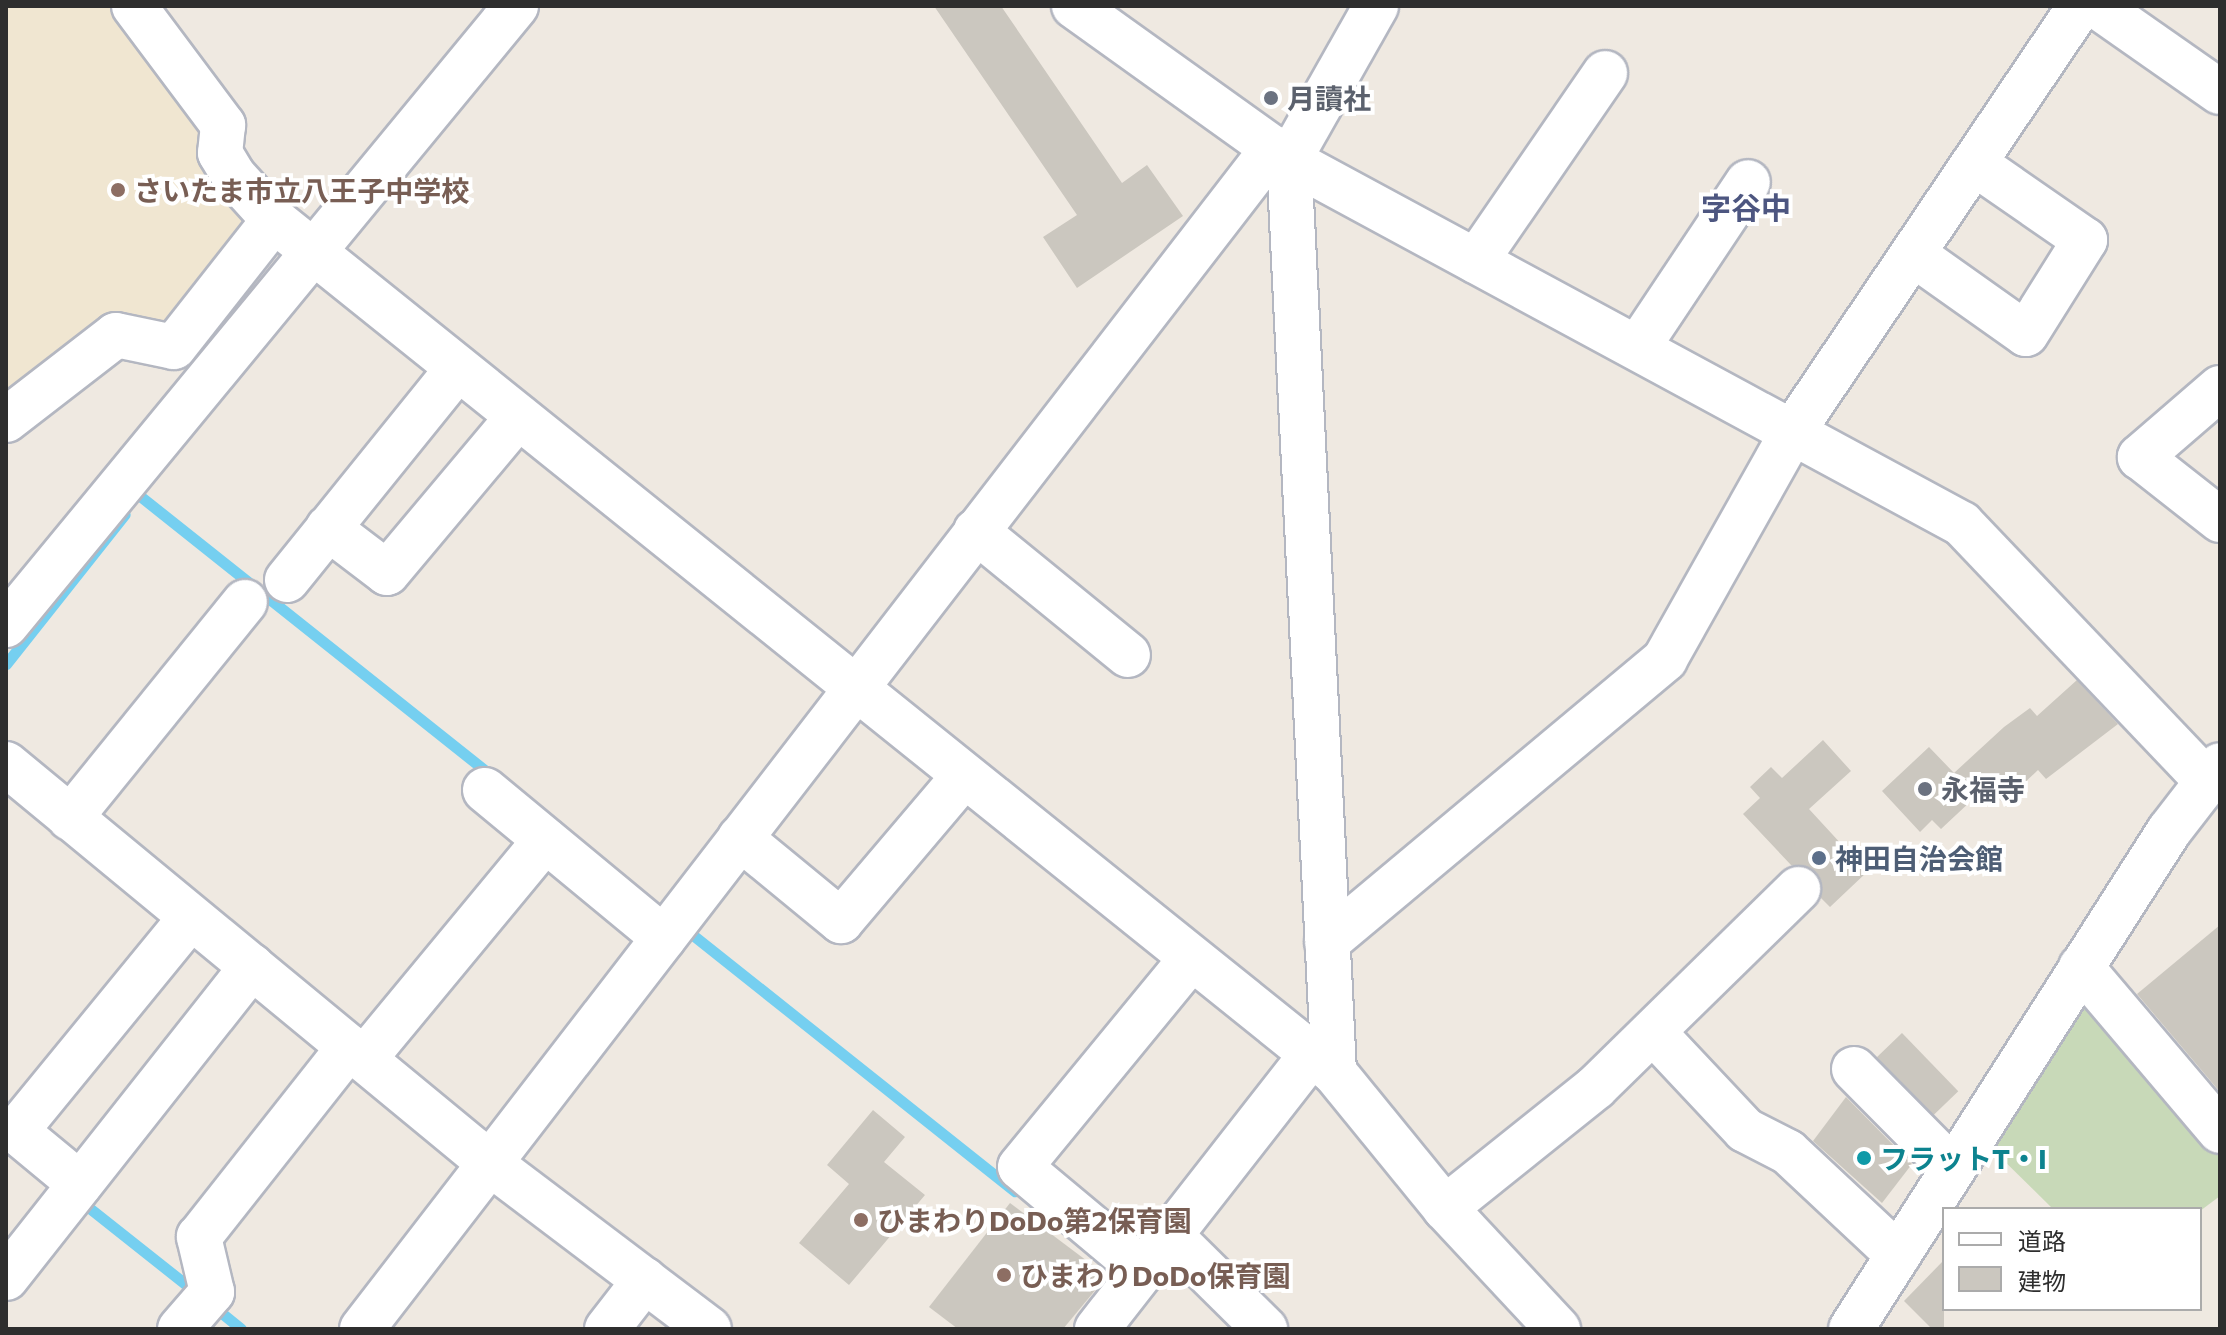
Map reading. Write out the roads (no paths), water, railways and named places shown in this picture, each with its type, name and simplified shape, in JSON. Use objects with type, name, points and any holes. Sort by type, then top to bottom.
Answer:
[{"type":"street","points":[[134,6],[223,125],[220,153],[233,175],[274,220],[1323,1064],[1445,1208],[1558,1329]]},
{"type":"street","points":[[6,625],[516,6]]},
{"type":"street","points":[[1074,6],[1281,154],[1962,524],[2213,773],[2081,967],[1851,1329]]},
{"type":"street","points":[[362,1329],[492,1165],[976,531],[1281,154],[1376,6]]},
{"type":"street","points":[[1327,942],[1665,659],[1793,431],[2080,6]]},
{"type":"street","points":[[2097,6],[2217,84]]},
{"type":"street","points":[[1476,261],[1605,73]]},
{"type":"street","points":[[1097,1329],[1170,1235],[1323,1064],[1327,942],[1281,154]]},
{"type":"street","points":[[1913,254],[2026,334],[2085,240],[1974,163]]},
{"type":"street","points":[[1638,347],[1748,182]]},
{"type":"street","points":[[6,420],[116,335],[174,347],[274,220]]},
{"type":"street","points":[[287,580],[458,368]]},
{"type":"street","points":[[2220,388],[2140,457],[2220,520]]},
{"type":"street","points":[[328,528],[387,573],[518,417]]},
{"type":"street","points":[[976,531],[1128,655]]},
{"type":"street","points":[[70,818],[245,602]]},
{"type":"street","points":[[6,764],[492,1165],[709,1329]]},
{"type":"street","points":[[740,838],[841,921],[963,777]]},
{"type":"street","points":[[485,790],[664,938]]},
{"type":"street","points":[[180,1329],[212,1292],[199,1237],[356,1053],[545,840]]},
{"type":"street","points":[[1445,1208],[1596,1087],[1798,889]]},
{"type":"street","points":[[80,1184],[16,1131],[191,917]]},
{"type":"street","points":[[1143,1270],[1020,1167],[1191,959]]},
{"type":"street","points":[[6,1278],[252,967]]},
{"type":"street","points":[[2081,967],[2220,1131]]},
{"type":"street","points":[[1653,1032],[1745,1130],[1788,1152],[1898,1255]]},
{"type":"street","points":[[1854,1069],[1952,1168]]},
{"type":"street","points":[[1170,1235],[1265,1329]]},
{"type":"street","points":[[607,1329],[645,1280]]},
{"type":"waterway","points":[[140,496],[495,778]]},
{"type":"waterway","points":[[6,664],[125,514]]},
{"type":"waterway","points":[[684,928],[1015,1191]]},
{"type":"waterway","points":[[78,1199],[199,1295]]},
{"type":"waterway","points":[[213,1306],[241,1329]]},
{"type":"place","name":"月讀社","points":[[1271,98]]},
{"type":"place","name":"さいたま市立八王子中学校","points":[[118,190]]},
{"type":"place","name":"永福寺","points":[[1925,789]]},
{"type":"place","name":"神田自治会館","points":[[1819,858]]},
{"type":"place","name":"フラットT・I","points":[[1864,1158]]},
{"type":"place","name":"ひまわりDoDo第2保育園","points":[[861,1220]]},
{"type":"place","name":"ひまわりDoDo保育園","points":[[1004,1275]]},
{"type":"district","name":"字谷中","points":[[1746,207]]}]
